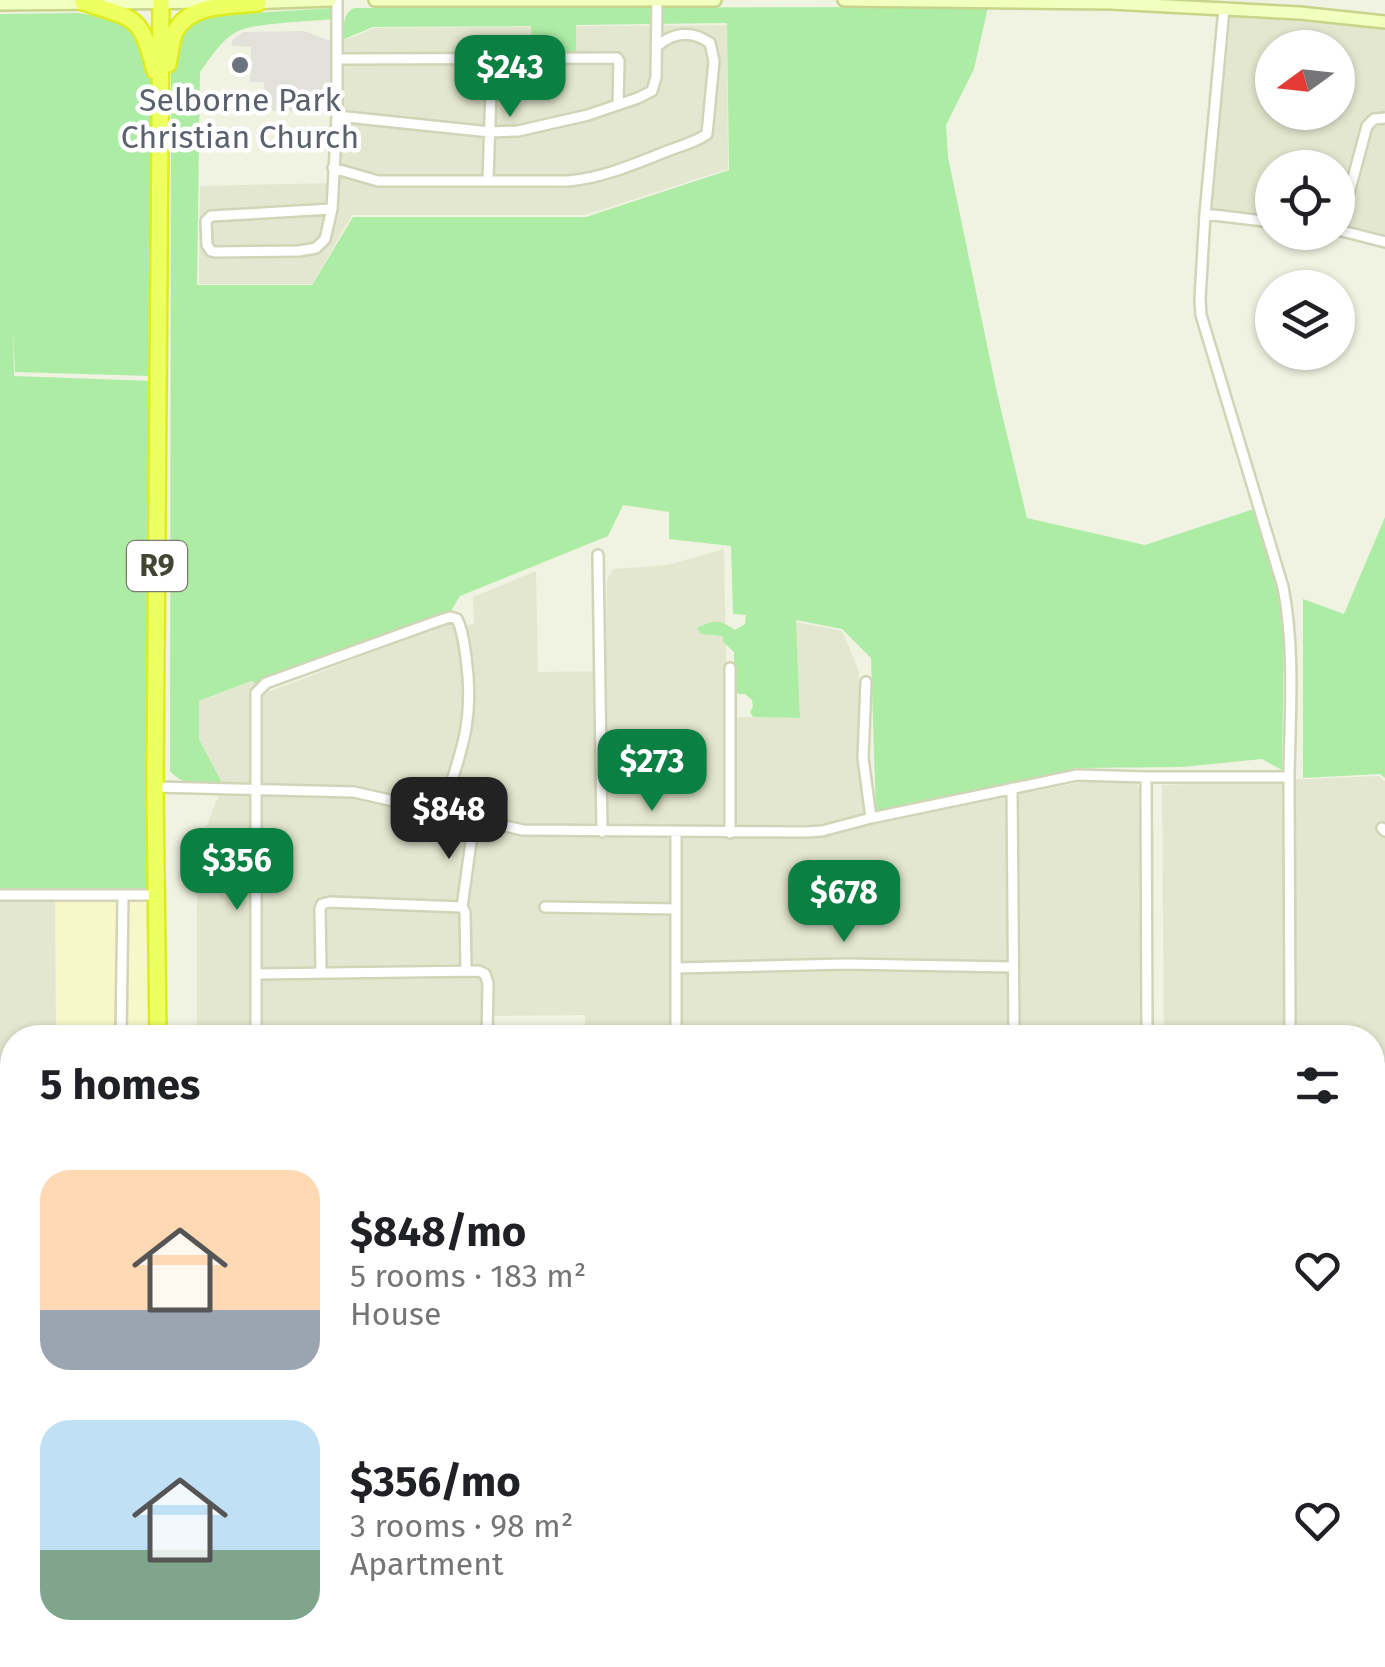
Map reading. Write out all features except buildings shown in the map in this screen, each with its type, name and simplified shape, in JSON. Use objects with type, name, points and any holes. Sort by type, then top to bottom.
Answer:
[{"type":"highway","name":"R9","points":[[158,1025],[155,788],[161,1]]},
{"type":"highway","points":[[82,2],[132,19],[140,27],[146,36],[161,94]]},
{"type":"highway","points":[[161,94],[174,34],[183,20],[210,8],[258,2]]},
{"type":"main road","points":[[0,4],[334,0]]},
{"type":"main road","points":[[376,0],[715,0]]},
{"type":"main road","points":[[844,0],[1111,2],[1385,22]]},
{"type":"street","points":[[332,210],[211,216],[206,221],[207,245],[215,252],[314,249],[325,239],[332,210],[337,116],[334,0]]},
{"type":"street","points":[[337,116],[490,132],[518,131],[618,105],[652,91],[656,77],[657,1]]},
{"type":"street","points":[[1224,8],[1200,300],[1204,330],[1288,609],[1290,1025]]},
{"type":"street","points":[[333,168],[378,181],[584,180],[630,166],[706,136],[708,130],[714,61],[710,43],[698,34],[674,35],[656,47]]},
{"type":"street","points":[[337,59],[617,58],[618,105]]},
{"type":"street","points":[[488,180],[492,59]]},
{"type":"street","points":[[1355,171],[1368,126],[1374,119],[1385,118]]},
{"type":"street","points":[[1205,214],[1255,220]]},
{"type":"street","points":[[1355,234],[1385,242]]},
{"type":"street","points":[[598,555],[602,832]]},
{"type":"street","points":[[256,1025],[256,693],[262,686],[432,622],[454,618],[460,623],[464,638],[470,705],[467,733],[442,811]]},
{"type":"street","points":[[730,668],[730,833]]},
{"type":"street","points":[[866,682],[863,758],[871,818]]},
{"type":"street","points":[[155,788],[354,792],[523,830],[730,833],[813,832],[1077,775],[1290,776]]},
{"type":"street","points":[[1146,777],[1147,1025]]},
{"type":"street","points":[[1012,788],[1014,1025]]},
{"type":"street","points":[[466,970],[462,907],[471,842],[467,817]]},
{"type":"street","points":[[471,842],[482,820]]},
{"type":"street","points":[[676,833],[676,1025]]},
{"type":"street","points":[[0,895],[156,895]]},
{"type":"street","points":[[121,1025],[122,896]]},
{"type":"street","points":[[321,972],[322,904],[462,907]]},
{"type":"street","points":[[545,907],[676,909]]},
{"type":"street","points":[[676,968],[846,964],[1014,967]]},
{"type":"street","points":[[257,974],[478,971],[486,979],[487,1025]]},
{"type":"shaded area","points":[[1227,12],[1385,26],[1385,240],[1355,232],[1355,150],[1255,150],[1255,218],[1208,212]]},
{"type":"shaded area","points":[[727,25],[728,169],[585,215],[352,215],[312,284],[199,284],[200,186],[334,183],[339,41],[374,28]]},
{"type":"shaded area","points":[[304,31],[333,42],[332,112],[269,111],[264,82],[250,82],[251,47],[232,46],[232,40],[244,32]]},
{"type":"shaded area","points":[[724,549],[727,717],[800,718],[796,622],[842,631],[859,671],[859,762],[869,824],[1087,781],[1133,779],[1141,791],[1143,1025],[585,1025],[585,1015],[485,1016],[485,1025],[197,1025],[197,849],[223,785],[199,739],[198,702],[251,681],[271,691],[448,623],[455,627],[474,624],[473,597],[536,571],[538,672],[605,671],[607,580],[613,569],[668,565]]},
{"type":"shaded area","points":[[1379,776],[1385,781],[1385,1025],[1164,1025],[1162,785]]},
{"type":"shaded area","points":[[0,898],[55,898],[56,1025],[0,1025]]},
{"type":"shaded area","points":[[56,899],[154,901],[153,1025],[57,1025]]},
{"type":"green space","points":[[988,7],[974,69],[946,125],[948,157],[1027,518],[1145,545],[1254,509],[1283,612],[1282,770],[1262,759],[1182,767],[1077,768],[876,814],[871,658],[842,629],[796,620],[800,718],[753,717],[752,700],[738,694],[734,684],[734,652],[723,642],[723,636],[701,634],[697,628],[716,622],[735,630],[745,624],[746,615],[733,614],[731,546],[669,539],[669,512],[623,505],[608,536],[460,596],[449,614],[260,686],[251,681],[199,701],[199,739],[223,785],[188,783],[170,771],[171,68],[178,34],[196,16],[334,8],[335,19],[270,24],[238,31],[221,44],[200,72],[197,285],[312,285],[353,217],[586,217],[729,170],[727,23],[576,25],[576,57],[532,57],[531,26],[373,27],[344,39],[346,17],[354,8]]},
{"type":"green space","points":[[79,13],[129,22],[143,48],[151,76],[152,376],[15,372],[13,331],[14,376],[153,381],[151,890],[0,891],[0,14]]},
{"type":"green space","points":[[1385,517],[1385,778],[1380,774],[1303,778],[1303,599],[1344,614]]},
{"type":"place","name":"Selborne Park Christian Church","points":[[240,65]]}]
